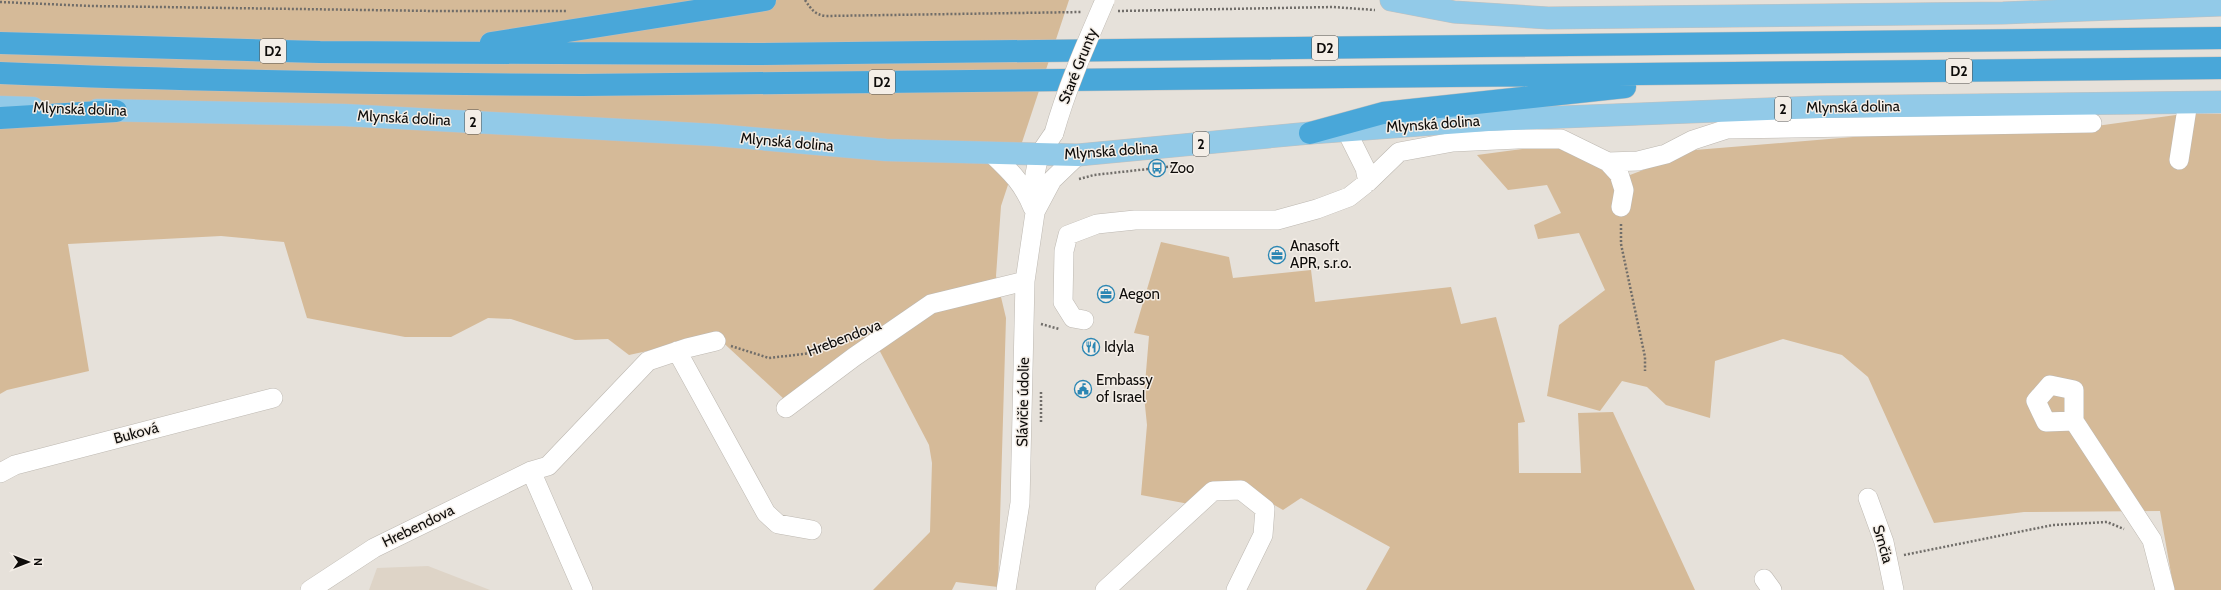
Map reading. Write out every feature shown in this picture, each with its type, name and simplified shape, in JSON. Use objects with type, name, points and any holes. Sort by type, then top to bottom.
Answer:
[{"type":"highway","points":[[429,53],[765,0]]},
{"type":"highway","name":"D2","points":[[0,43],[312,52],[777,54],[2221,38]]},
{"type":"highway","name":"D2","points":[[0,73],[117,78],[429,84],[574,85],[2221,68]]},
{"type":"highway","points":[[1310,132],[1382,112],[1764,73]]},
{"type":"highway","points":[[0,118],[116,111]]},
{"type":"main road","points":[[1391,0],[1454,12],[1548,18],[2003,13],[2221,5]]},
{"type":"main road","name":"Mlynská dolina","points":[[0,107],[116,111],[344,115],[715,135],[886,150],[991,154],[1078,155],[1310,132],[1488,120],[1819,107],[2221,102]]},
{"type":"street","name":"Staré Grunty","points":[[1048,155],[1063,101],[1105,0]]},
{"type":"street","points":[[2179,160],[2188,102]]},
{"type":"street","points":[[1608,162],[1638,161],[1666,154],[1692,140],[1727,129],[2092,123]]},
{"type":"street","points":[[1346,130],[1365,168],[1368,182]]},
{"type":"street","points":[[1084,320],[1073,318],[1063,302],[1064,252],[1068,235],[1097,224],[1135,220],[1278,220],[1317,209],[1349,197],[1368,182],[1399,152],[1453,142],[1561,139],[1608,162],[1618,174],[1624,190],[1621,207]]},
{"type":"street","name":"Slávičie údolie","points":[[991,154],[1017,177],[1026,190],[1035,213]]},
{"type":"street","name":"Slávičie údolie","points":[[1048,155],[1052,180]]},
{"type":"street","name":"Slávičie údolie","points":[[1006,590],[1020,503],[1018,284],[1035,213],[1035,174],[1048,155]]},
{"type":"street","name":"Slávičie údolie","points":[[1035,213],[1052,180],[1078,155]]},
{"type":"street","points":[[786,408],[854,357],[931,304],[1018,284]]},
{"type":"street","name":"Hrebendova","points":[[310,590],[374,548],[531,471],[548,466],[648,362],[678,351],[716,341]]},
{"type":"street","points":[[678,351],[766,514],[778,524],[812,530]]},
{"type":"street","name":"Buková","points":[[0,473],[15,465],[273,398]]},
{"type":"street","points":[[2074,421],[2152,540],[2165,590]]},
{"type":"street","points":[[531,471],[583,590]]},
{"type":"street","points":[[1105,590],[1212,491],[1241,490],[1265,509],[1263,535],[1236,590]]},
{"type":"street","name":"Srnčia","points":[[1868,498],[1887,558],[1894,590]]},
{"type":"path","points":[[0,2],[91,6],[434,11],[573,11]]},
{"type":"path","points":[[1621,207],[1621,244],[1645,357],[1645,371]]},
{"type":"path","name":"Hrebendova","points":[[716,341],[769,358],[812,353],[856,335]]},
{"type":"path","points":[[1887,558],[2052,525],[2107,522],[2126,530]]},
{"type":"shaded area","points":[[0,0],[1069,0],[1001,206],[996,276],[1006,318],[998,587],[956,582],[952,590],[873,590],[930,532],[932,463],[929,445],[874,340],[784,399],[716,336],[629,355],[608,339],[575,340],[511,319],[488,318],[451,337],[405,337],[307,318],[284,242],[221,236],[68,244],[89,371],[7,390],[0,394]]},
{"type":"shaded area","points":[[2183,114],[2221,114],[2221,590],[2174,590],[2160,511],[2024,512],[1934,523],[1868,377],[1842,355],[1783,339],[1715,361],[1710,418],[1666,405],[1647,387],[1622,381],[1600,411],[1547,396],[1559,325],[1605,290],[1579,233],[1538,239],[1534,225],[1561,213],[1547,185],[1508,190],[1477,155],[1551,145],[1630,175],[1695,150],[1961,128],[2053,132]]},
{"type":"shaded area","points":[[1161,242],[1229,257],[1233,278],[1311,270],[1315,302],[1451,287],[1461,324],[1496,317],[1525,422],[1518,423],[1519,473],[1581,473],[1578,413],[1613,412],[1695,590],[1366,590],[1390,547],[1301,498],[1283,510],[1241,486],[1189,504],[1141,495],[1147,425],[1144,396],[1149,336],[1134,333]]},
{"type":"shaded area","points":[[428,566],[490,590],[369,590],[377,568]]},
{"type":"place","name":"Zoo","points":[[1157,168]]},
{"type":"place","name":"Anasoft APR, s.r.o.","points":[[1277,255]]},
{"type":"place","name":"Aegon","points":[[1106,294]]},
{"type":"place","name":"Idyla","points":[[1091,347]]},
{"type":"place","name":"Embassy of Israel","points":[[1083,389]]}]
